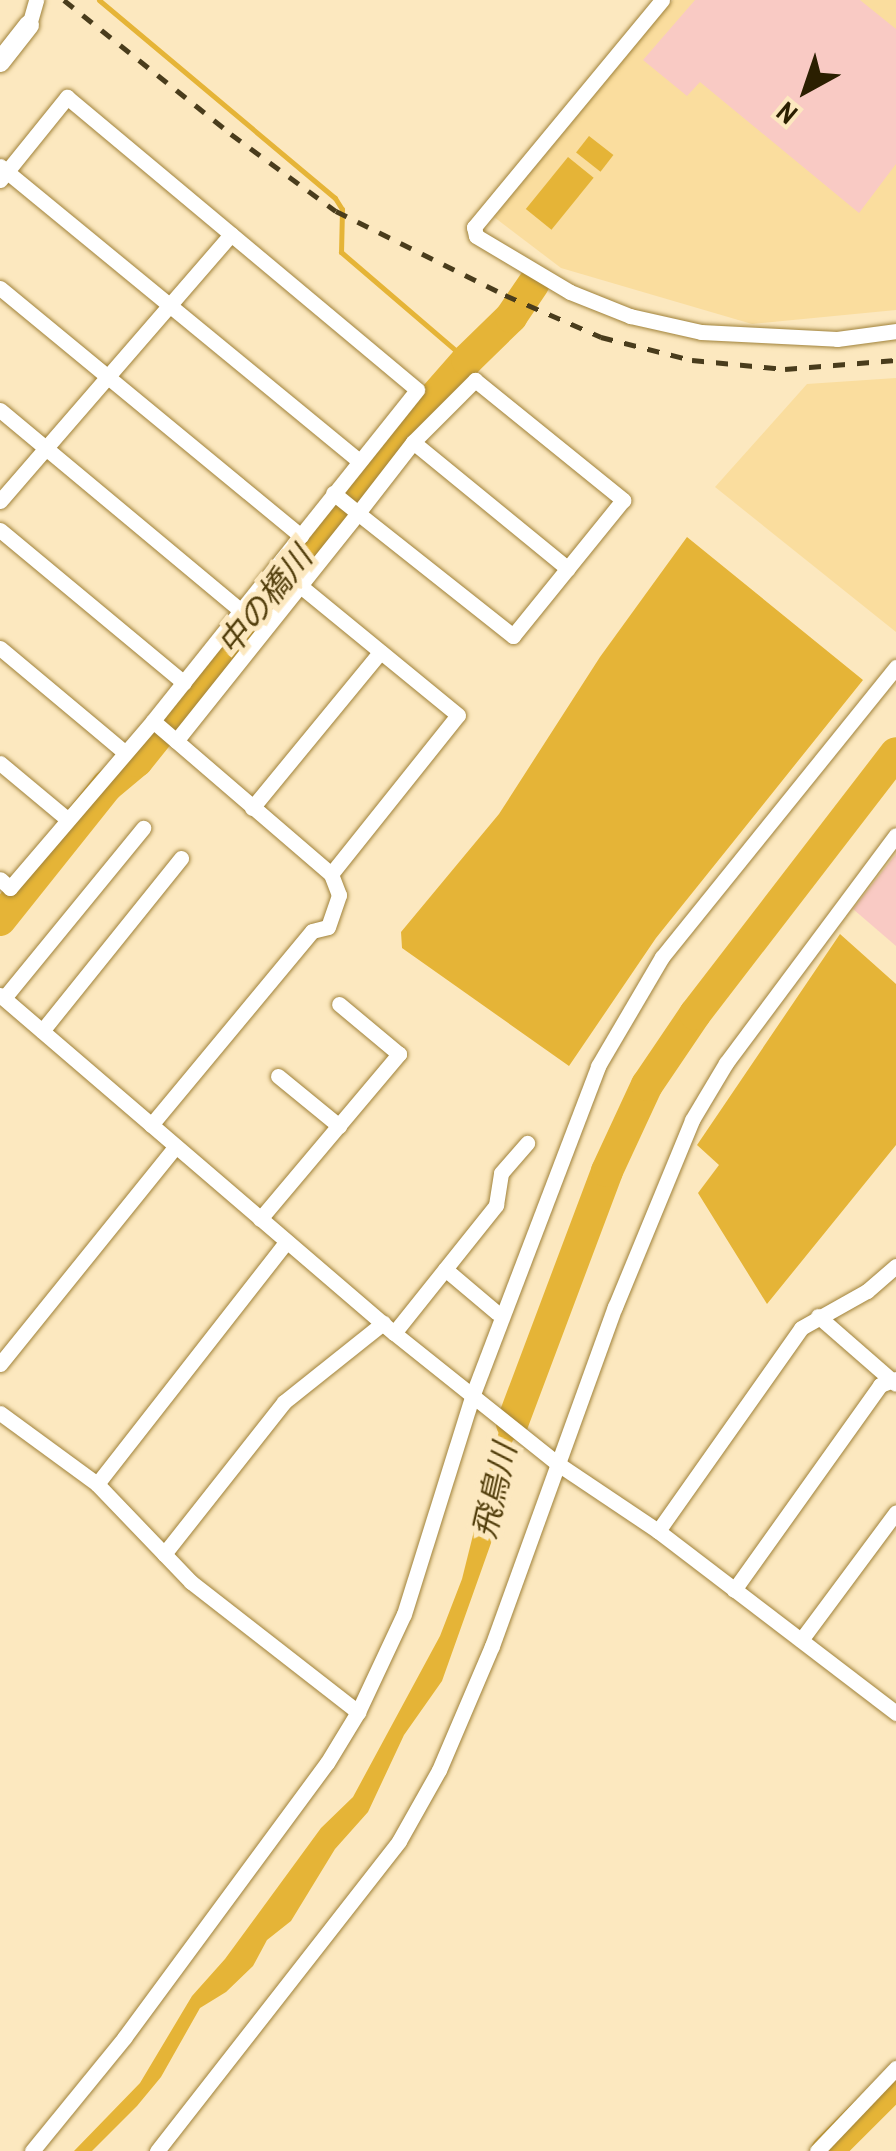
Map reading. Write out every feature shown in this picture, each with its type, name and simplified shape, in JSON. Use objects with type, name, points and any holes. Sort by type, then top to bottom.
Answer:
[{"type":"street","points":[[0,62],[29,25],[36,0]]},
{"type":"street","points":[[662,0],[474,227],[476,236],[570,292],[630,316],[701,332],[837,339],[896,330]]},
{"type":"street","points":[[174,739],[299,585],[345,503],[359,461],[417,390],[67,97],[2,173],[359,461]]},
{"type":"street","points":[[0,501],[230,234]]},
{"type":"street","points":[[0,288],[300,536]]},
{"type":"street","points":[[0,879],[10,888],[124,752],[156,723],[240,610],[279,569],[300,536],[345,503],[474,380],[623,500],[513,636],[345,503]]},
{"type":"street","points":[[0,410],[240,610]]},
{"type":"street","points":[[413,442],[568,569]]},
{"type":"street","points":[[0,530],[184,682]]},
{"type":"street","points":[[279,569],[458,714],[331,874]]},
{"type":"street","points":[[0,648],[124,752]]},
{"type":"street","points":[[252,808],[380,652]]},
{"type":"street","points":[[32,2151],[124,2038],[327,1763],[358,1712],[404,1614],[570,1134],[607,1050],[662,957],[896,667]]},
{"type":"street","points":[[150,1125],[312,932],[328,927],[339,895],[331,874],[156,723]]},
{"type":"street","points":[[0,764],[67,819]]},
{"type":"street","points":[[143,828],[2,997],[389,1328],[554,1461],[658,1531],[896,1714]]},
{"type":"street","points":[[157,2151],[399,1841],[439,1770],[492,1646],[554,1461],[692,1120],[726,1063],[896,835]]},
{"type":"street","points":[[42,1031],[181,858]]},
{"type":"street","points":[[260,1219],[399,1054],[339,1004]]},
{"type":"street","points":[[278,1076],[338,1126]]},
{"type":"street","points":[[164,1554],[284,1402],[389,1328],[445,1269],[496,1205],[501,1172],[527,1144]]},
{"type":"street","points":[[0,1364],[175,1146]]},
{"type":"street","points":[[96,1484],[287,1241]]},
{"type":"street","points":[[658,1531],[801,1328],[867,1290],[896,1266]]},
{"type":"street","points":[[445,1269],[497,1313]]},
{"type":"street","points":[[818,1316],[895,1381]]},
{"type":"street","points":[[734,1590],[880,1385],[895,1381]]},
{"type":"street","points":[[0,1414],[96,1484],[191,1582],[358,1712]]},
{"type":"street","points":[[802,1640],[896,1512]]},
{"type":"street","points":[[817,2151],[896,2068]]},
{"type":"shaded area","points":[[673,0],[896,0],[896,310],[752,324],[561,268],[494,217]]},
{"type":"shaded area","points":[[695,0],[860,0],[896,29],[896,164],[859,213],[700,82],[687,96],[643,60]]},
{"type":"shaded area","points":[[896,378],[896,632],[715,487],[807,384]]},
{"type":"shaded area","points":[[896,854],[896,946],[853,909]]},
{"type":"water","points":[[589,136],[613,155],[600,172],[576,153]]},
{"type":"water","points":[[568,157],[594,178],[551,230],[526,209]]},
{"type":"water","points":[[687,537],[863,680],[656,938],[569,1066],[402,948],[401,932],[499,814],[600,657]]},
{"type":"water","points":[[840,934],[896,984],[896,1145],[767,1304],[698,1193],[719,1165],[697,1145]]},
{"type":"water","points":[[537,1382],[497,1479],[501,1515],[442,1681],[404,1735],[368,1812],[335,1849],[291,1921],[267,1940],[253,1966],[226,1992],[200,2008],[161,2077],[137,2106],[92,2151],[74,2151],[140,2083],[192,1996],[225,1959],[321,1828],[353,1797],[440,1636],[462,1579],[499,1431],[516,1390]]},
{"type":"waterway","points":[[99,0],[335,198],[342,209],[341,252],[467,360]]},
{"type":"waterway","name":"中の橋川","points":[[0,920],[107,786],[137,761],[367,474],[467,360],[511,317],[533,284]]},
{"type":"waterway","name":"飛鳥川","points":[[512,1424],[607,1171],[647,1085],[695,1014],[896,753]]},
{"type":"waterway","points":[[827,2151],[896,2082]]},
{"type":"railway","points":[[64,0],[231,134],[336,211],[505,295],[601,337],[692,360],[785,369],[896,360]]}]
